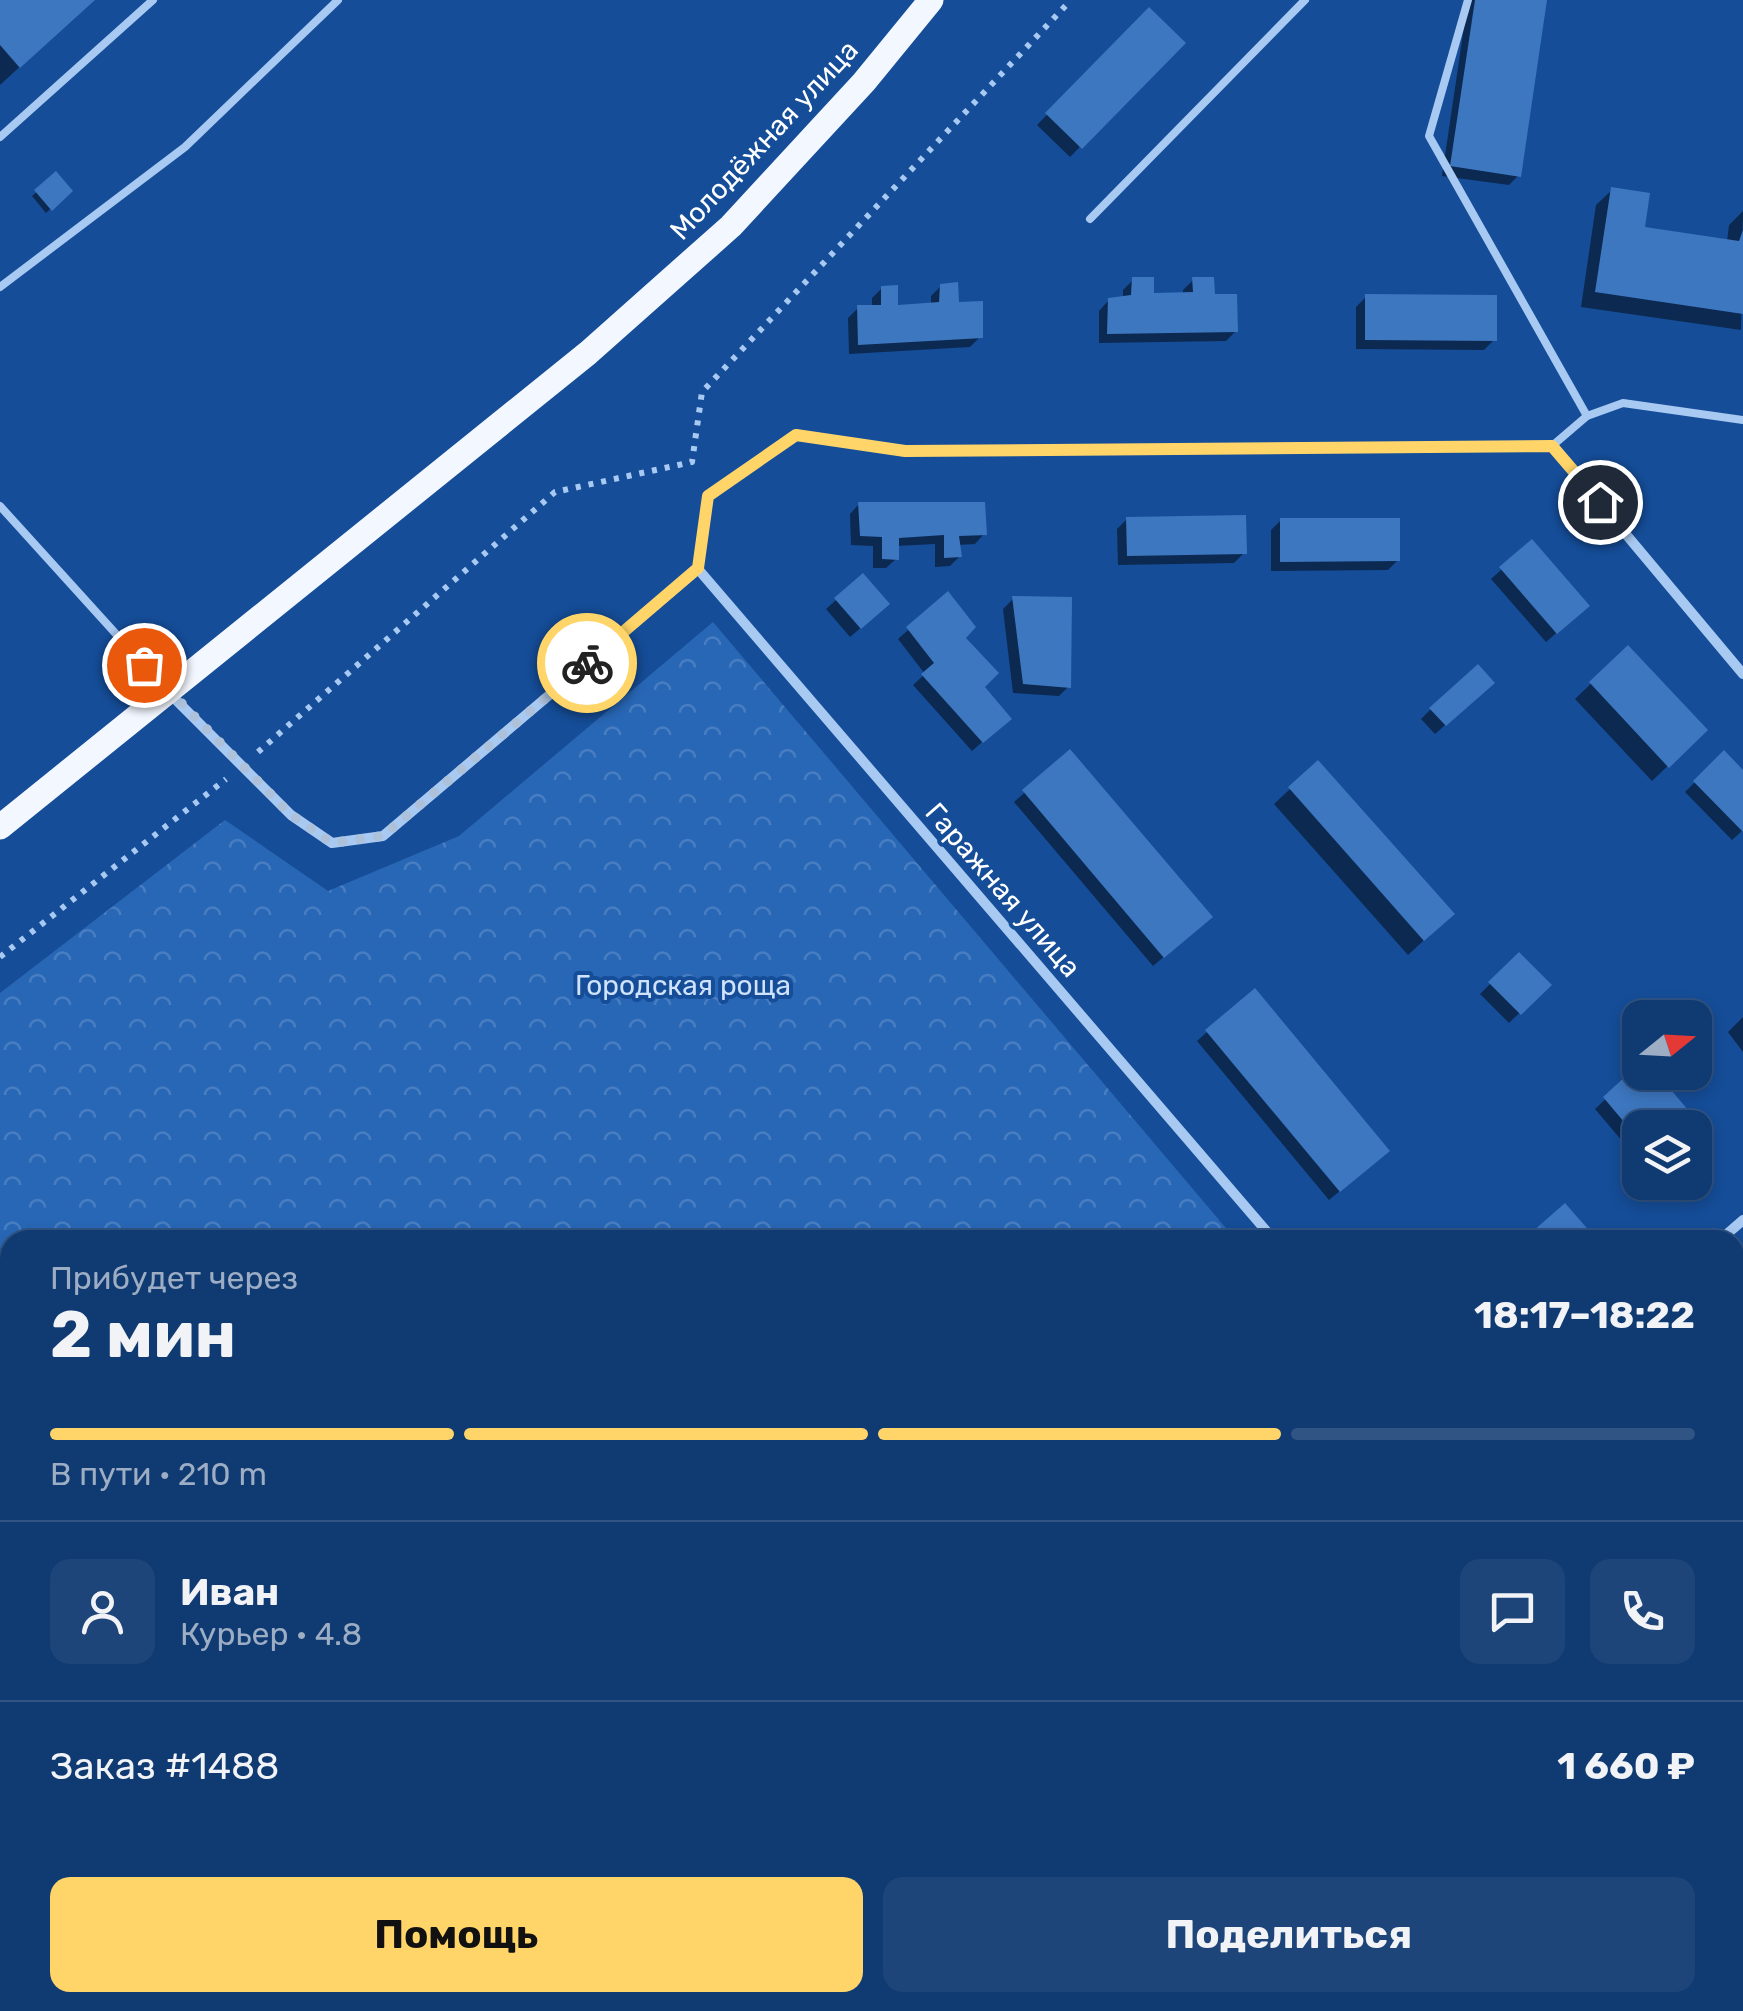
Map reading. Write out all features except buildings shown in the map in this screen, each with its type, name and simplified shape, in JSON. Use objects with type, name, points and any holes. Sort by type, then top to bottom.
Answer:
[{"type":"main road","name":"Молодёжная улица","points":[[0,827],[588,353],[732,226],[864,82],[931,0]]},
{"type":"street","points":[[168,692],[291,815],[332,843],[383,836],[698,568],[708,496],[796,435],[905,451],[1552,446],[1743,674]]},
{"type":"street","name":"Гаражная улица","points":[[698,568],[1265,1230]]},
{"type":"lane","points":[[0,137],[153,0]]},
{"type":"lane","points":[[0,287],[186,146],[338,0]]},
{"type":"lane","points":[[1090,219],[1305,0]]},
{"type":"lane","points":[[1468,0],[1429,136],[1587,416]]},
{"type":"lane","points":[[1552,446],[1587,416],[1623,403],[1743,420]]},
{"type":"lane","points":[[0,506],[168,692]]},
{"type":"path","points":[[0,957],[241,766],[554,492],[692,462],[702,392],[1071,0]]},
{"type":"green space","name":"Городская роща","points":[[713,622],[1228,1230],[0,1230],[0,993],[225,820],[328,891],[459,836]]},
{"type":"way so far","points":[[144,665],[291,815],[332,843],[383,836],[587,663]]},
{"type":"route","points":[[587,663],[698,568],[708,496],[796,435],[905,451],[1552,446],[1600,502]]}]
